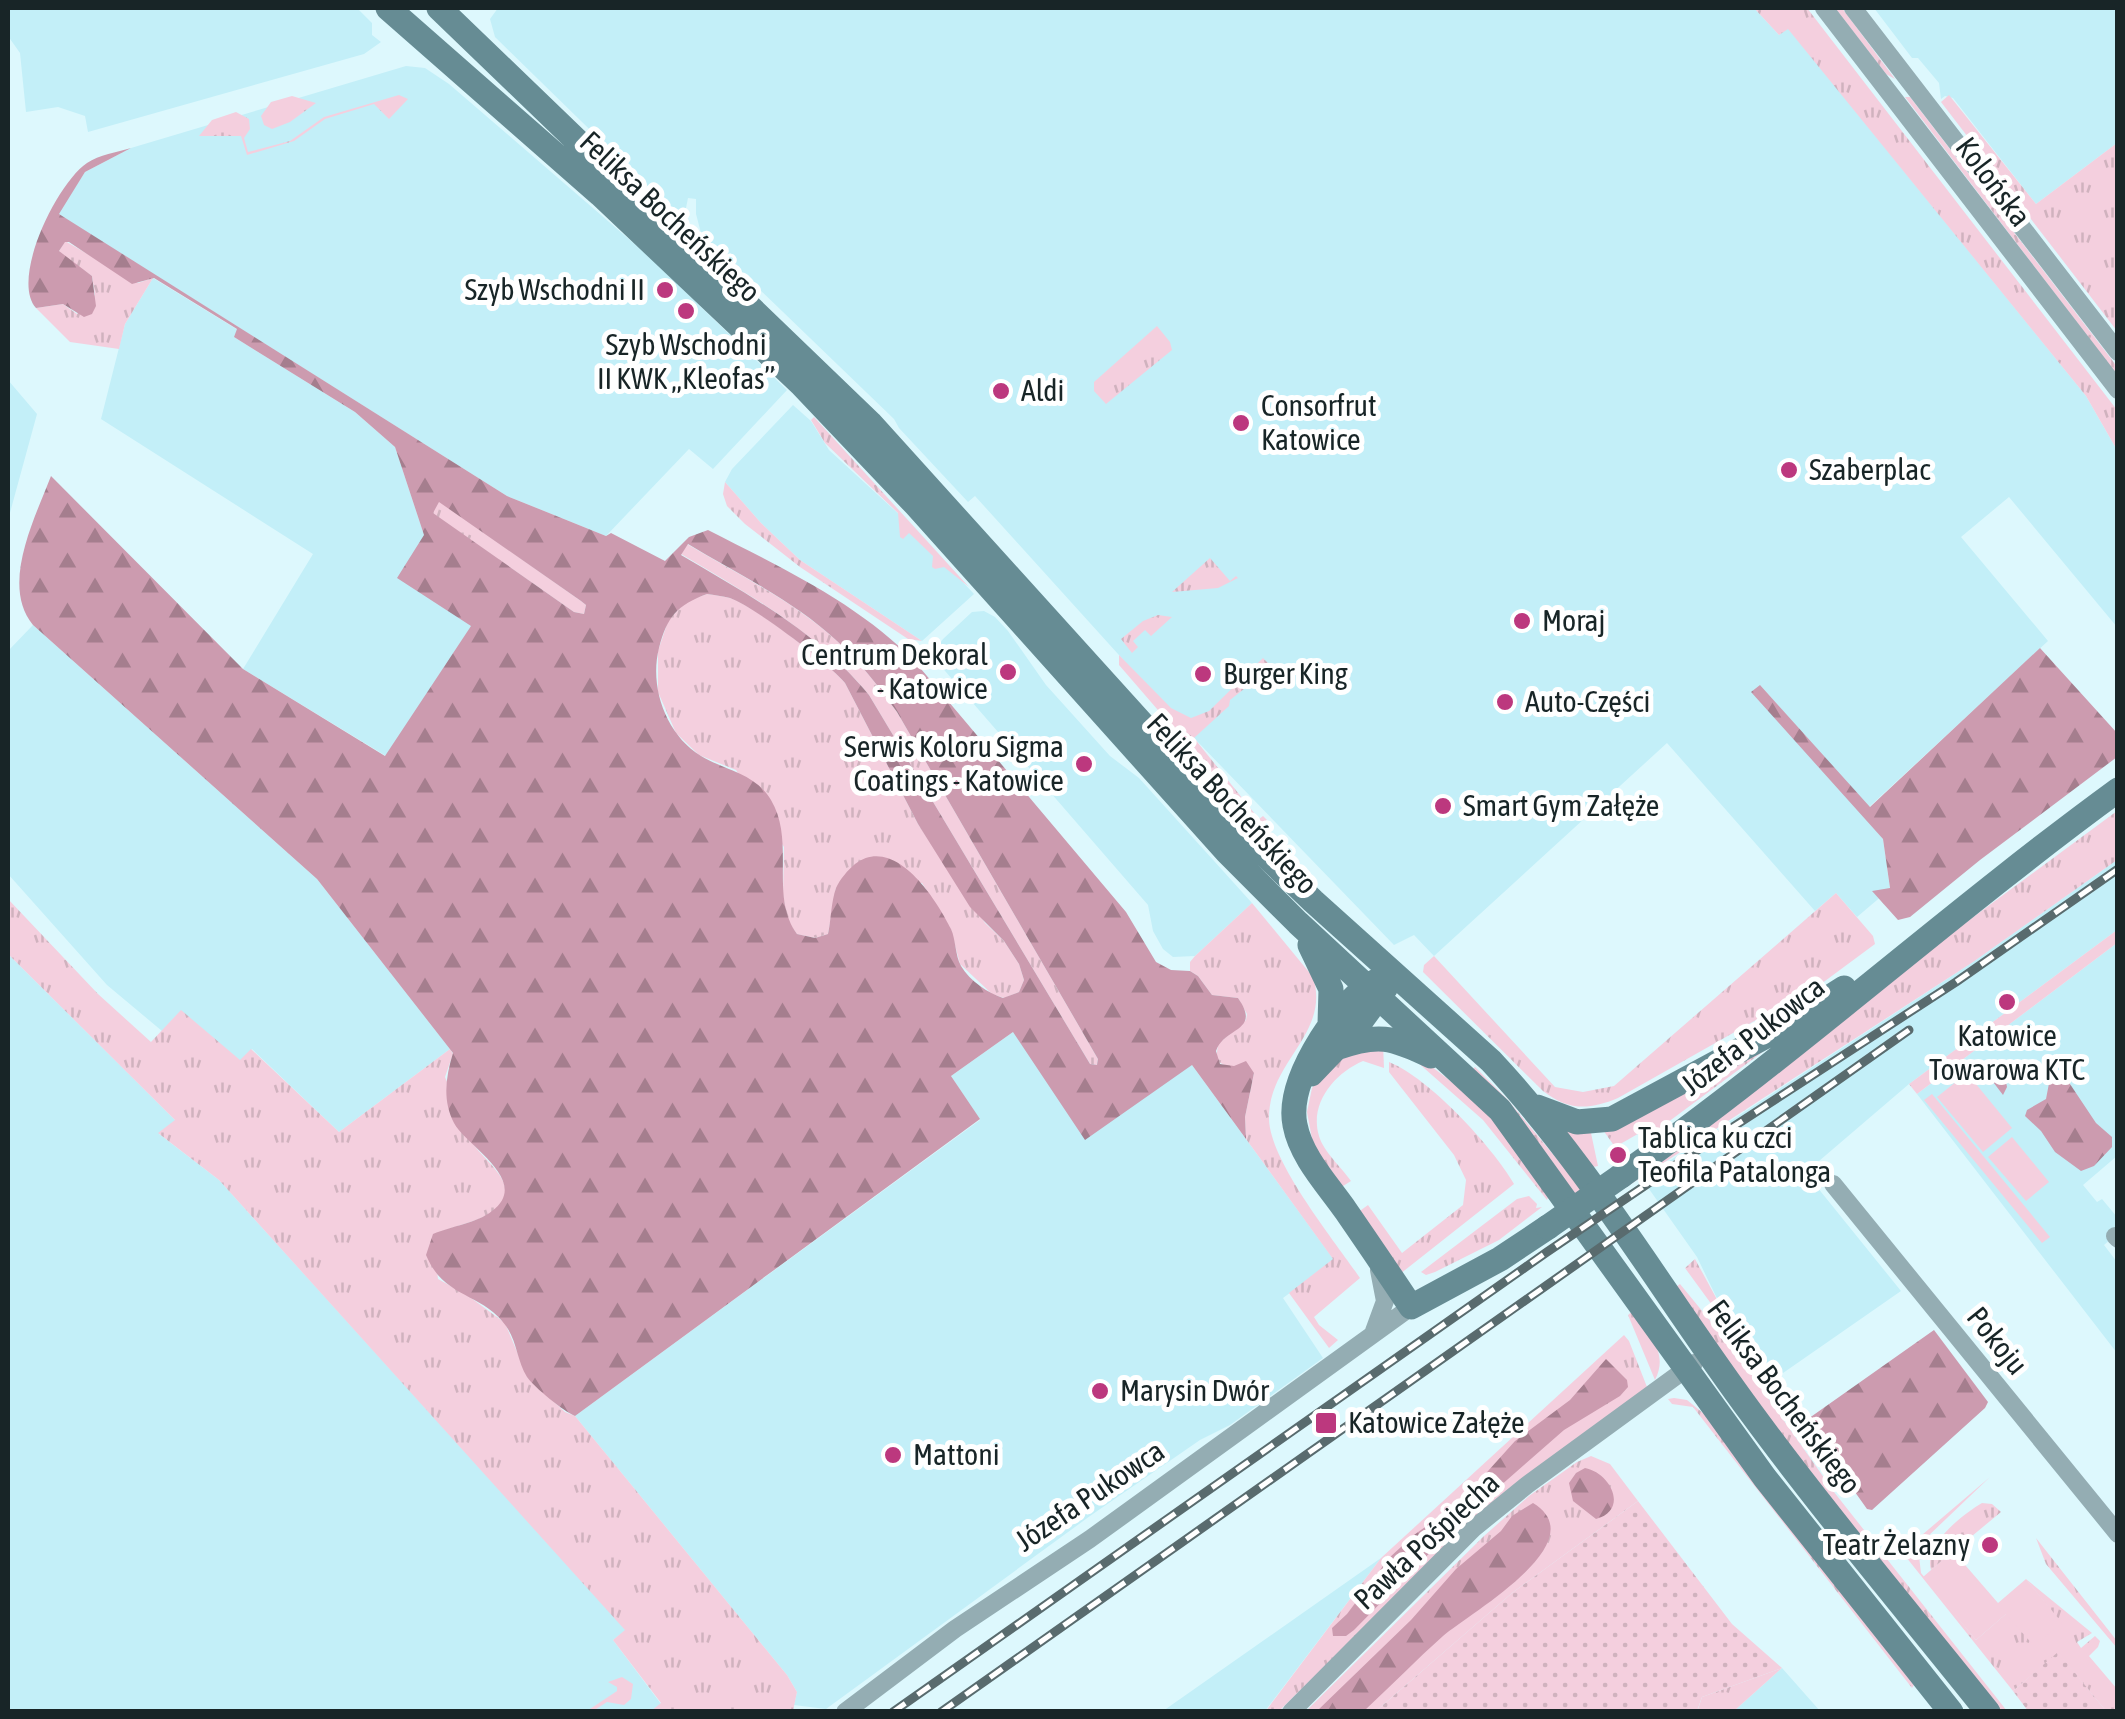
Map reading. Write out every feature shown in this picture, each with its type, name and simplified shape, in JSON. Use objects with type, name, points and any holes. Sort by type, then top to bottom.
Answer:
[{"type":"main road","name":"Feliksa Bocheńskiego","points":[[388,8],[600,194],[850,434],[1227,852],[1298,923],[1456,1067],[1520,1135],[1765,1478],[1951,1712]]},
{"type":"main road","name":"Feliksa Bocheńskiego","points":[[440,8],[828,382],[932,490],[1195,784],[1306,894],[1491,1061],[1529,1103],[1792,1466],[1988,1712]]},
{"type":"main road","name":"Józefa Pukowca","points":[[1412,1307],[1486,1267],[1548,1226],[1770,1068],[2005,873],[2118,790]]},
{"type":"main road","points":[[1298,923],[1331,989],[1333,1036]]},
{"type":"main road","points":[[1529,1103],[1570,1121],[1612,1119],[1781,1028],[1869,970],[1897,962]]},
{"type":"main road","points":[[1394,973],[1308,1059],[1294,1109],[1299,1140],[1412,1307]]},
{"type":"main road","points":[[1333,1036],[1389,1038],[1456,1067]]},
{"type":"street","name":"Kolońska","points":[[1824,8],[2118,390]]},
{"type":"street","name":"Kolońska","points":[[1853,8],[2118,352]]},
{"type":"street","name":"Pokoju","points":[[1832,1184],[2118,1534]]},
{"type":"street","points":[[1372,1250],[1385,1290],[1382,1312],[1372,1335]]},
{"type":"street","name":"Józefa Pukowca","points":[[845,1712],[995,1600],[1090,1539],[1412,1307]]},
{"type":"street","name":"Pawła Pośpiecha","points":[[1291,1712],[1474,1528],[1708,1352]]},
{"type":"shaded area","points":[[8,8],[357,8],[372,23],[372,35],[381,42],[364,54],[88,132],[85,116],[58,107],[26,112],[20,53],[8,36]]},
{"type":"shaded area","points":[[498,8],[1754,8],[1779,35],[1788,28],[2086,396],[2117,450],[2117,627],[2009,497],[1961,537],[2048,641],[1869,807],[1760,685],[1883,839],[1890,889],[1857,917],[1836,893],[1815,911],[1667,743],[1434,956],[1414,935],[1394,945],[1194,738],[975,496],[968,502],[894,419],[701,233],[696,199],[688,198],[681,212],[665,203],[495,37],[490,19]]},
{"type":"shaded area","points":[[1874,8],[2114,8],[2118,13],[2117,143],[2036,204],[1953,98],[1941,99],[1939,83],[1918,58],[1912,58]]},
{"type":"shaded area","points":[[406,66],[425,68],[449,84],[645,253],[787,390],[713,469],[689,449],[606,536],[507,496],[58,214],[85,172],[131,148]]},
{"type":"shaded area","points":[[153,278],[238,330],[234,337],[355,412],[395,447],[424,535],[472,625],[386,756],[243,669],[313,554],[101,419],[125,324]]},
{"type":"shaded area","points":[[8,380],[37,414],[8,520]]},
{"type":"shaded area","points":[[793,405],[811,421],[829,450],[902,517],[974,594],[922,641],[800,560],[725,482],[732,469]]},
{"type":"shaded area","points":[[984,611],[1008,631],[1046,685],[1110,756],[1139,778],[1252,903],[1195,956],[1173,957],[1163,949],[1153,931],[1148,905],[939,664],[938,646],[943,639],[972,612]]},
{"type":"shaded area","points":[[33,625],[317,879],[450,1049],[339,1132],[252,1049],[240,1061],[181,1011],[162,1031],[107,985],[8,874],[8,651]]},
{"type":"shaded area","points":[[2117,860],[2117,930],[1909,1084],[1812,1167],[1816,1172],[1809,1177],[1901,1291],[1770,1382],[1723,1320],[1725,1315],[1697,1257],[1642,1179],[1973,962]]},
{"type":"shaded area","points":[[2117,943],[2117,1156],[2083,1185],[2117,1217],[2117,1234],[2104,1245],[2117,1262],[2117,1353],[1917,1094]]},
{"type":"shaded area","points":[[8,954],[176,1121],[159,1134],[219,1180],[626,1630],[613,1640],[661,1704],[651,1712],[8,1711]]},
{"type":"shaded area","points":[[1013,1032],[1192,1065],[1334,1260],[1283,1298],[1323,1358],[1230,1425],[1200,1440],[1090,1516],[826,1709],[794,1705],[797,1692],[787,1675],[575,1416],[980,1120],[951,1076]]},
{"type":"shaded area","points":[[1381,1558],[1265,1711],[1163,1711]]},
{"type":"shaded area","points":[[1782,1668],[1820,1711],[1734,1711]]},
{"type":"green space","points":[[1754,8],[1807,8],[2117,410],[2117,450],[2086,396],[1788,29],[1779,35]]},
{"type":"green space","points":[[1835,8],[1842,8],[1895,79],[1886,74]]},
{"type":"green space","points":[[399,95],[408,99],[389,119],[374,104],[325,119],[294,141],[247,155],[241,136],[199,136],[212,120],[236,112],[249,119],[250,129],[244,138],[248,152],[290,141],[324,117]]},
{"type":"green space","points":[[1949,95],[2036,204],[2117,143],[2117,331],[1941,102]]},
{"type":"green space","points":[[292,96],[316,103],[290,122],[272,129],[264,125],[261,116],[271,102]]},
{"type":"green space","points":[[1905,97],[1910,97],[2112,360],[2117,375]]},
{"type":"green space","points":[[131,148],[85,172],[59,214],[507,496],[606,536],[611,533],[665,561],[689,537],[708,530],[818,588],[894,642],[916,663],[1126,912],[1156,962],[1171,970],[1190,971],[1212,995],[1238,998],[1246,1017],[1244,1023],[1216,1051],[1220,1064],[1234,1066],[1246,1061],[1254,1073],[1245,1117],[1246,1139],[1192,1065],[1085,1140],[1013,1032],[951,1076],[980,1119],[575,1416],[543,1393],[527,1377],[506,1326],[486,1307],[443,1280],[426,1255],[433,1234],[486,1215],[502,1200],[505,1188],[501,1176],[450,1114],[446,1088],[453,1053],[317,879],[33,625],[24,609],[20,571],[24,551],[51,476],[243,669],[385,756],[471,626],[397,578],[424,535],[395,447],[355,412],[234,337],[237,329],[154,278],[132,284],[69,242],[59,251],[92,276],[96,306],[92,314],[84,317],[63,304],[36,308],[29,294],[29,276],[51,210],[87,163]],"holes":[[[439,502],[581,601],[586,605],[584,614],[574,612],[433,513]],[[688,544],[784,601],[821,627],[869,675],[897,712],[1098,1059],[1097,1065],[1090,1064],[869,695],[805,634],[681,555]],[[707,594],[741,603],[790,636],[845,683],[918,824],[970,907],[1004,941],[1019,964],[1024,980],[1019,992],[1003,998],[969,977],[961,966],[951,929],[935,902],[912,874],[884,857],[870,857],[855,864],[842,878],[834,893],[828,934],[815,938],[797,934],[785,903],[782,833],[771,800],[748,778],[689,747],[663,709],[656,678],[662,637],[675,614]]]},
{"type":"green space","points":[[65,241],[138,283],[153,278],[125,324],[119,349],[70,342],[36,308],[63,304],[77,314],[95,295],[92,276],[61,255],[59,251]]},
{"type":"green space","points":[[1157,326],[1172,350],[1106,404],[1094,391],[1094,382]]},
{"type":"green space","points":[[814,417],[969,587],[944,567],[932,567],[933,556],[909,533],[903,539],[900,537],[898,513],[825,443],[811,420]]},
{"type":"green space","points":[[725,482],[800,560],[922,641],[908,639],[800,567],[745,524],[727,506]]},
{"type":"green space","points":[[439,501],[581,601],[586,605],[584,614],[574,612],[432,513]]},
{"type":"green space","points":[[687,544],[802,613],[845,649],[876,684],[897,712],[1098,1059],[1097,1065],[1090,1064],[869,695],[805,634],[681,554]]},
{"type":"green space","points":[[1210,558],[1230,581],[1238,578],[1218,588],[1172,592]]},
{"type":"green space","points":[[707,594],[730,598],[756,612],[845,683],[918,824],[985,923],[1004,941],[1019,964],[1024,980],[1019,992],[1004,998],[992,994],[960,964],[951,930],[922,883],[836,888],[828,934],[815,938],[797,934],[787,921],[784,847],[736,770],[699,755],[676,733],[658,692],[658,651],[668,621],[685,602]]},
{"type":"green space","points":[[1158,615],[1172,617],[1151,636],[1145,630],[1133,641],[1138,647],[1132,653],[1121,639],[1143,621]]},
{"type":"green space","points":[[2040,648],[2117,733],[2117,757],[1910,917],[1898,920],[1872,891],[1890,888],[1883,839],[1751,692],[1760,685],[1870,807]]},
{"type":"green space","points":[[1119,655],[1171,708],[1191,718],[1209,711],[1263,658],[1272,667],[1230,700],[1229,706],[1194,738],[1259,819],[1263,816],[1267,820],[1259,827],[1119,665]]},
{"type":"green space","points":[[2117,811],[2117,860],[1973,962],[1628,1186],[1915,960]]},
{"type":"green space","points":[[1836,893],[1873,936],[1875,944],[1825,981],[1618,1098],[1598,1105],[1571,1105],[1552,1098],[1423,972],[1424,965],[1434,956],[1555,1087],[1583,1092],[1614,1086]]},
{"type":"green space","points":[[8,899],[98,994],[151,1042],[181,1010],[240,1060],[251,1049],[339,1132],[450,1049],[453,1054],[445,1077],[461,1119],[472,1142],[500,1175],[505,1193],[502,1203],[486,1216],[433,1235],[438,1279],[505,1323],[528,1378],[565,1412],[575,1416],[787,1675],[797,1692],[793,1711],[651,1711],[661,1703],[613,1640],[625,1630],[219,1180],[158,1133],[175,1120],[8,954]]},
{"type":"green space","points":[[1252,903],[1313,977],[1314,1015],[1278,1080],[1269,1119],[1272,1137],[1292,1178],[1360,1278],[1314,1317],[1338,1340],[1329,1348],[1289,1293],[1333,1259],[1246,1139],[1245,1117],[1254,1073],[1216,1060],[1218,1044],[1246,1020],[1247,1014],[1238,998],[1212,995],[1190,971],[1195,956]]},
{"type":"green space","points":[[2117,930],[2117,943],[1917,1094],[1909,1084]]},
{"type":"green space","points":[[1776,1042],[1656,1131],[1643,1131],[1615,1147],[1603,1130]]},
{"type":"green space","points":[[1383,1044],[1384,1068],[1363,1061],[1353,1066],[1334,1081],[1321,1101],[1317,1124],[1321,1142],[1351,1181],[1340,1188],[1313,1144],[1307,1112],[1312,1088],[1334,1059]]},
{"type":"green space","points":[[1414,1053],[1483,1106],[1550,1192],[1547,1200],[1483,1120],[1416,1061]]},
{"type":"green space","points":[[1994,1061],[2003,1067],[2007,1087],[2003,1095],[1987,1074],[1988,1063]]},
{"type":"green space","points":[[1389,1062],[1422,1082],[1458,1115],[1514,1184],[1400,1274],[1357,1213],[1368,1205],[1402,1253],[1463,1205],[1466,1180],[1454,1155],[1389,1072]]},
{"type":"green space","points":[[1475,1067],[1508,1100],[1585,1193],[1576,1198],[1472,1070]]},
{"type":"green space","points":[[1967,1073],[2012,1128],[1983,1152],[1937,1097]]},
{"type":"green space","points":[[2050,1078],[2066,1078],[2096,1123],[2112,1137],[2112,1147],[2094,1166],[2081,1171],[2055,1152],[2025,1116],[2027,1110],[2046,1099]]},
{"type":"green space","points":[[1932,1094],[2050,1237],[2042,1243],[1924,1100]]},
{"type":"green space","points":[[1562,1130],[1591,1133],[1598,1166],[1588,1168]]},
{"type":"green space","points":[[2012,1137],[2049,1182],[2026,1201],[1988,1157]]},
{"type":"green space","points":[[1529,1196],[1536,1208],[1542,1207],[1499,1240],[1435,1272],[1421,1272],[1517,1199]]},
{"type":"green space","points":[[1695,1259],[1726,1316],[1723,1320],[1685,1268]]},
{"type":"green space","points":[[1680,1284],[1735,1351],[1834,1492],[2007,1711],[1999,1711],[1836,1508],[1673,1289]]},
{"type":"green space","points":[[1634,1310],[1658,1352],[1655,1380],[1628,1315]]},
{"type":"green space","points":[[1934,1330],[1988,1402],[1872,1510],[1867,1509],[1850,1485],[1841,1483],[1805,1434],[1805,1421]]},
{"type":"green space","points":[[1624,1335],[1647,1387],[1469,1525],[1279,1711],[1265,1712],[1381,1558]]},
{"type":"green space","points":[[1606,1359],[1627,1380],[1628,1387],[1620,1396],[1564,1430],[1466,1516],[1354,1630],[1346,1636],[1333,1636],[1332,1628],[1389,1558],[1461,1501],[1515,1441],[1570,1400]]},
{"type":"green space","points":[[1668,1399],[1687,1400],[1703,1413],[1914,1685],[1912,1688],[1693,1407],[1672,1404]]},
{"type":"green space","points":[[1591,1456],[1610,1464],[1638,1501],[1512,1593],[1376,1711],[1305,1712],[1484,1536],[1529,1496]]},
{"type":"green space","points":[[1585,1468],[1602,1477],[1613,1492],[1612,1508],[1596,1519],[1573,1501],[1569,1483]]},
{"type":"green space","points":[[1990,1477],[1925,1539],[1919,1556],[1921,1573],[1976,1640],[2007,1613],[2061,1623],[2026,1579],[2092,1633],[2077,1642],[2081,1648],[2095,1636],[2100,1641],[2089,1656],[2117,1689],[2117,1711],[2106,1711],[2058,1653],[2013,1691],[1902,1552]]},
{"type":"green space","points":[[1638,1501],[1732,1624],[1782,1668],[1702,1697],[1697,1711],[1376,1711],[1512,1593]]},
{"type":"green space","points":[[1533,1503],[1549,1519],[1549,1537],[1521,1576],[1443,1636],[1364,1711],[1317,1711],[1411,1620],[1456,1569],[1501,1531],[1512,1516]]},
{"type":"green space","points":[[1982,1503],[1992,1504],[2001,1512],[1931,1570],[1930,1560],[1938,1541]]},
{"type":"green space","points":[[2036,1538],[2117,1641],[2117,1648],[2046,1564]]},
{"type":"green space","points":[[1953,1551],[1998,1603],[2026,1579],[2062,1623],[2034,1646],[2006,1614],[1976,1640],[1923,1577]]},
{"type":"green space","points":[[2058,1652],[2106,1711],[2028,1711],[2013,1691]]},
{"type":"green space","points":[[1782,1668],[1734,1711],[1697,1712],[1702,1697]]},
{"type":"green space","points":[[622,1677],[633,1684],[631,1699],[624,1705],[607,1702],[587,1711],[617,1691],[608,1682]]},
{"type":"railway","points":[[893,1712],[1547,1252],[1956,982],[2118,869]]},
{"type":"railway","points":[[941,1712],[1909,1030]]},
{"type":"place","name":"Szyb Wschodni II","points":[[665,290]]},
{"type":"place","name":"Szyb Wschodni II KWK „Kleofas”","points":[[686,311]]},
{"type":"place","name":"Aldi","points":[[1001,391]]},
{"type":"place","name":"Consorfrut Katowice","points":[[1241,423]]},
{"type":"place","name":"Szaberplac","points":[[1789,470]]},
{"type":"place","name":"Moraj","points":[[1522,621]]},
{"type":"place","name":"Centrum Dekoral - Katowice","points":[[1008,672]]},
{"type":"place","name":"Burger King","points":[[1203,674]]},
{"type":"place","name":"Auto-Części","points":[[1505,702]]},
{"type":"place","name":"Serwis Koloru Sigma Coatings - Katowice","points":[[1084,764]]},
{"type":"place","name":"Smart Gym Załęże","points":[[1443,806]]},
{"type":"place","name":"Katowice Towarowa KTC","points":[[2007,1002]]},
{"type":"place","name":"Tablica ku czci Teofila Patalonga","points":[[1618,1155]]},
{"type":"place","name":"Marysin Dwór","points":[[1100,1391]]},
{"type":"place","name":"Katowice Załęże","points":[[1326,1423]]},
{"type":"place","name":"Mattoni","points":[[893,1455]]},
{"type":"place","name":"Teatr Żelazny","points":[[1990,1545]]}]
